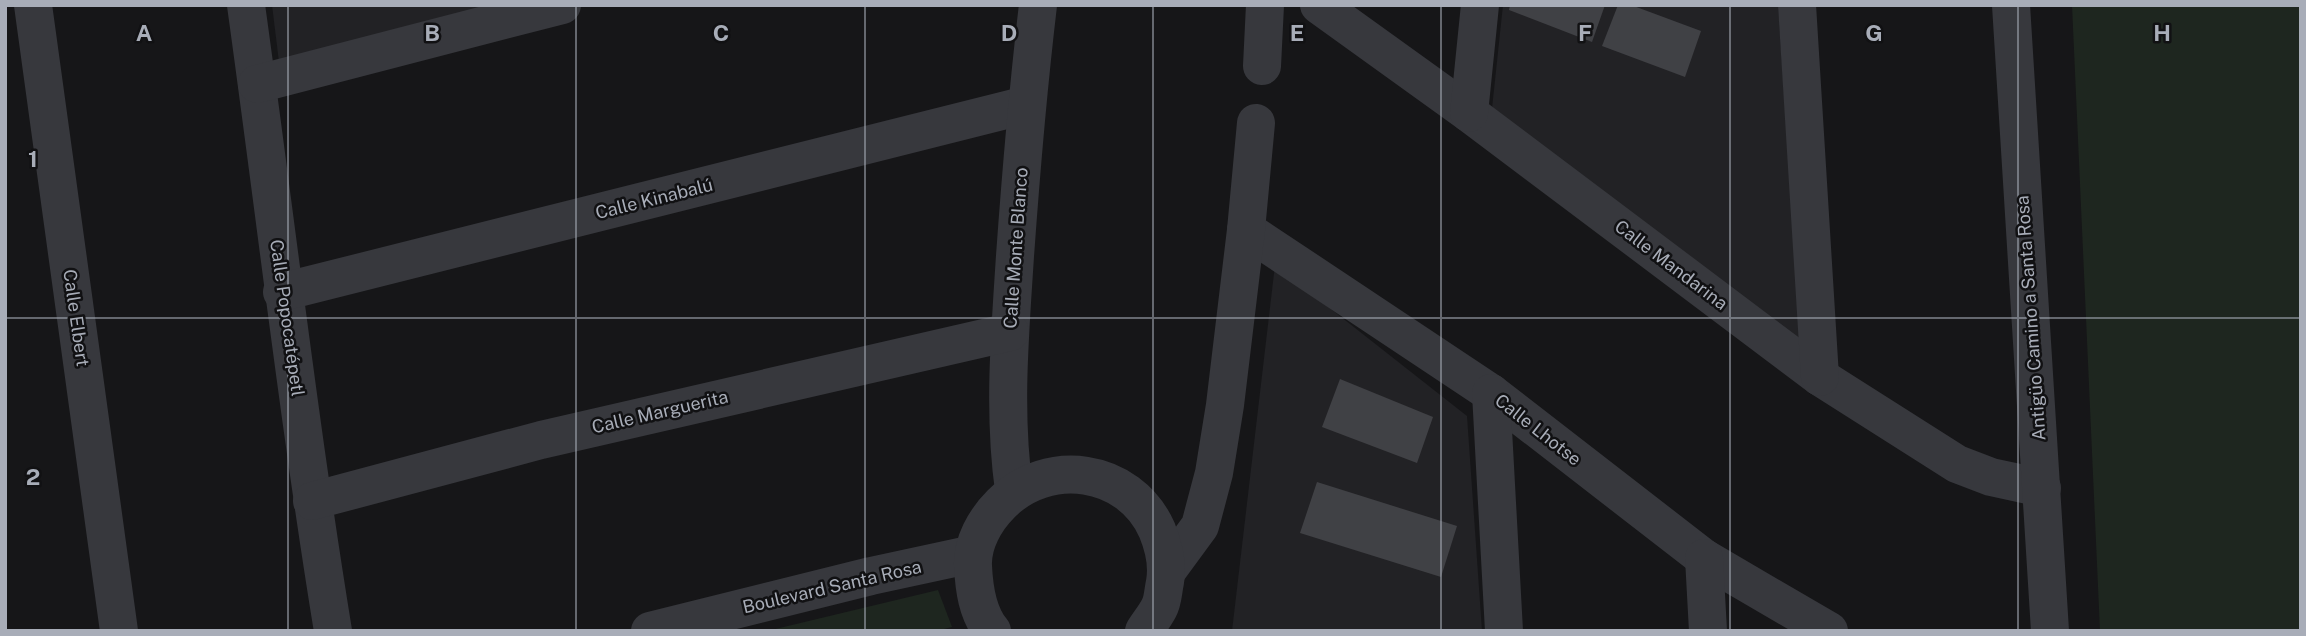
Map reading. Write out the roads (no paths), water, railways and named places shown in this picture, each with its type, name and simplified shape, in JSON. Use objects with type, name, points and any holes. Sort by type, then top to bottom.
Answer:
[{"type":"street","name":"Calle Elbert","points":[[33,5],[119,631]]},
{"type":"street","name":"Calle Popocatépetl","points":[[246,5],[282,292],[333,631]]},
{"type":"street","points":[[257,84],[562,5]]},
{"type":"street","name":"Calle Monte Blanco","points":[[1014,490],[1007,383],[1026,105],[1038,5]]},
{"type":"street","points":[[1262,66],[1265,5]]},
{"type":"street","name":"Calle Mandarina","points":[[1320,5],[1469,113],[1820,377],[1957,464],[1991,477],[2042,488]]},
{"type":"street","points":[[1469,113],[1480,5]]},
{"type":"street","points":[[1797,5],[1820,377]]},
{"type":"street","name":"Antigüo Camino a Santa Rosa","points":[[2011,5],[2050,631]]},
{"type":"street","name":"Calle Kinabalú","points":[[282,292],[1026,105]]},
{"type":"street","points":[[1164,610],[1200,526],[1214,474],[1246,230],[1256,123]]},
{"type":"street","name":"Calle Lhotse","points":[[1246,230],[1492,393],[1704,558],[1829,631]]},
{"type":"street","name":"Calle Marguerita","points":[[312,501],[541,440],[1010,332]]},
{"type":"street","points":[[1492,393],[1504,631]]},
{"type":"street","points":[[986,630],[974,592],[973,554],[987,518],[1014,490],[1038,479],[1064,474],[1090,476],[1115,485],[1136,500],[1153,521],[1163,545],[1164,610]]},
{"type":"street","name":"Boulevard Santa Rosa","points":[[650,631],[871,576],[973,554]]},
{"type":"street","points":[[1704,558],[1708,631]]}]
